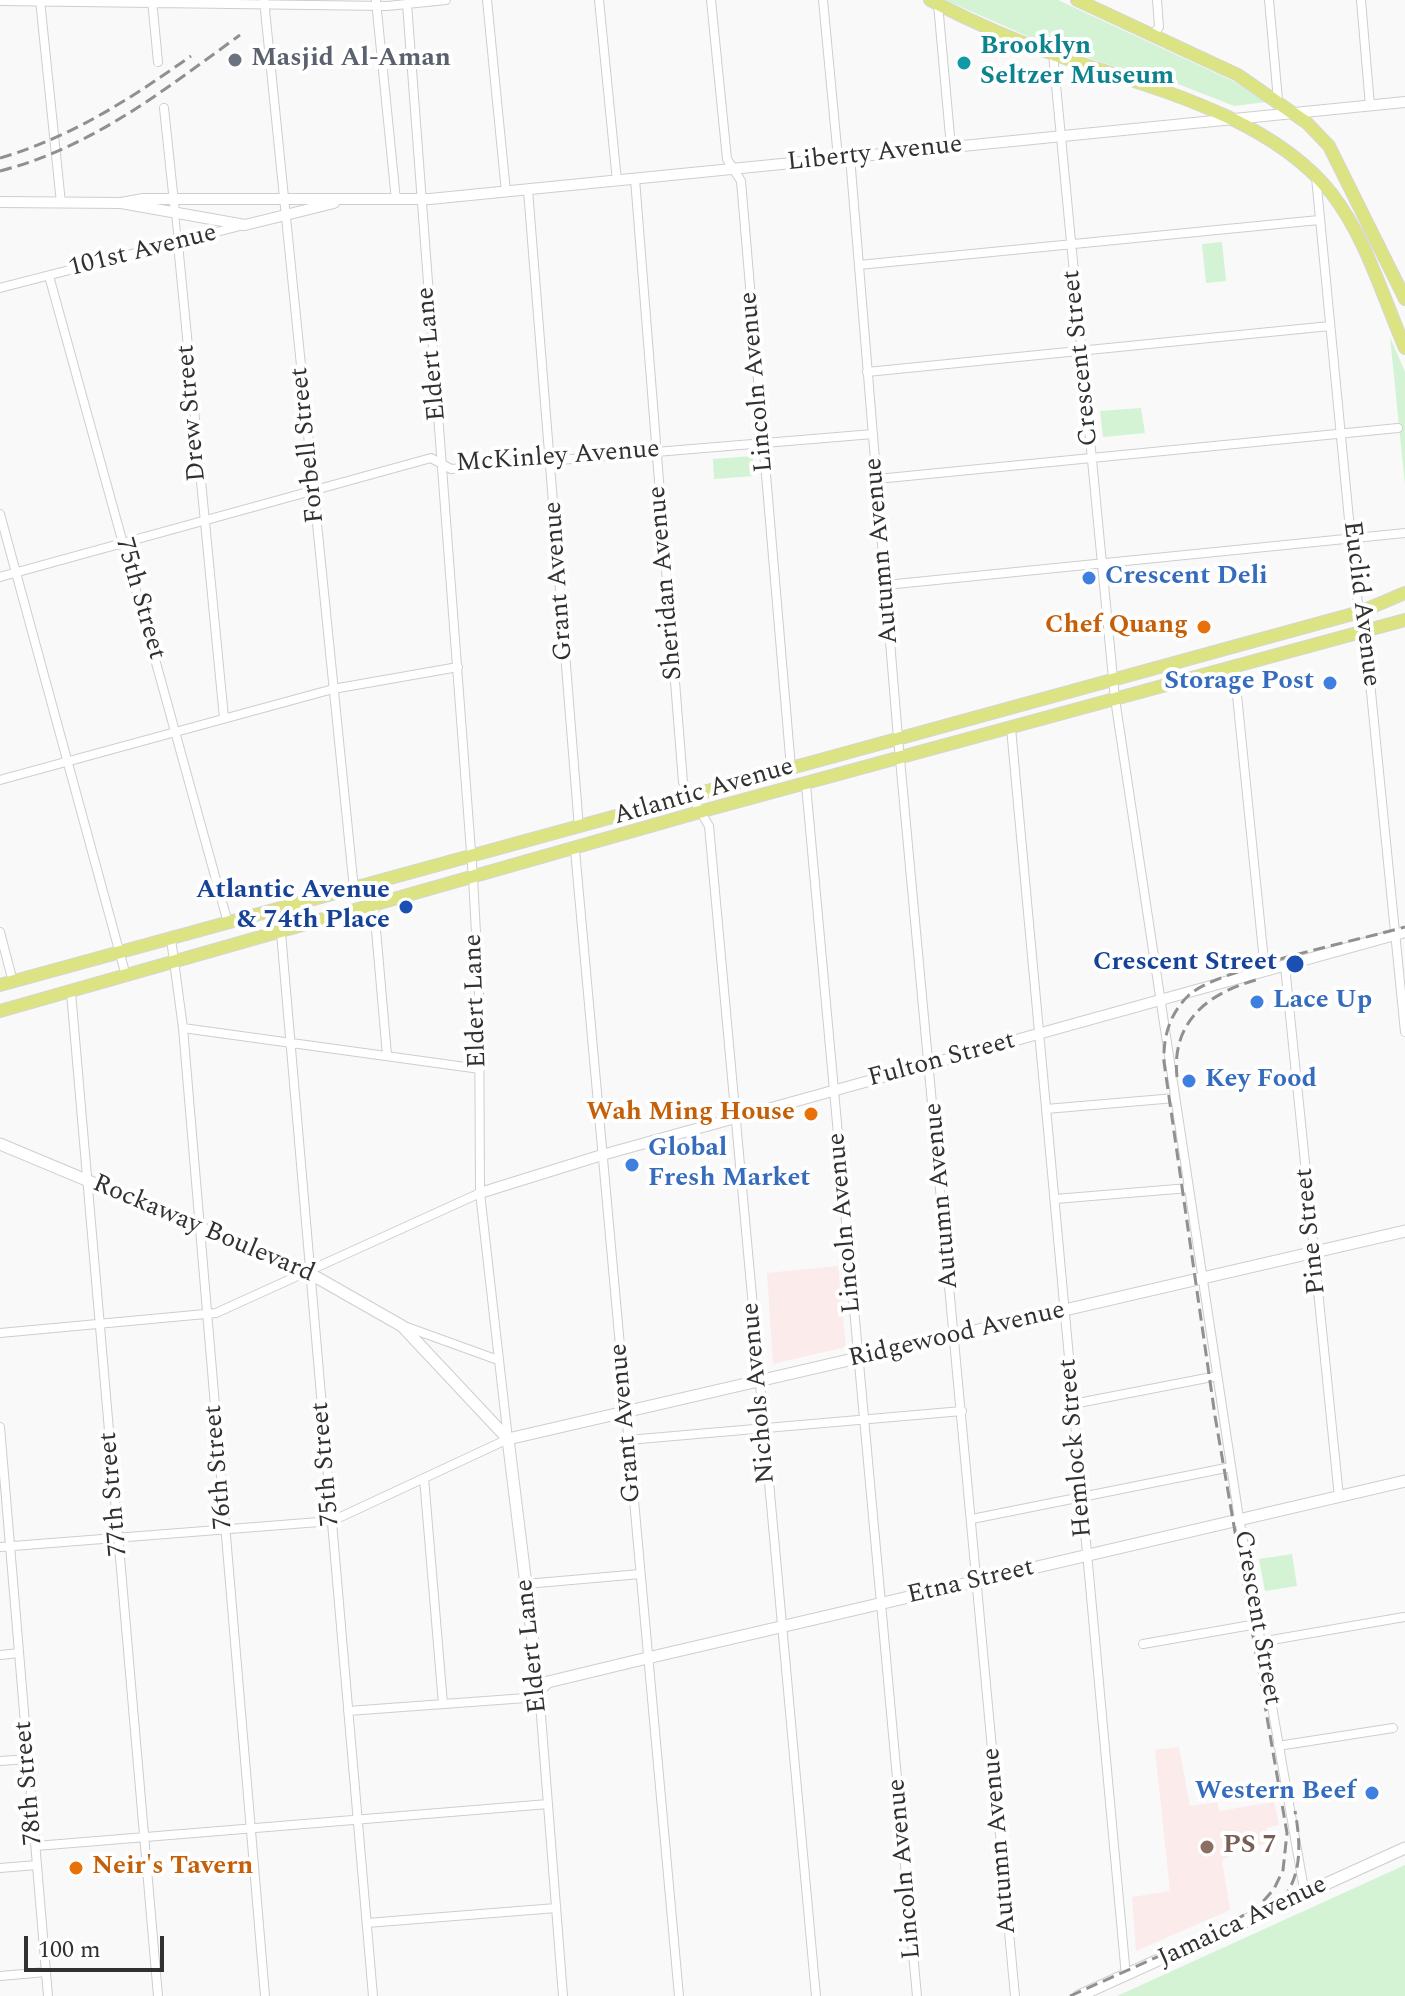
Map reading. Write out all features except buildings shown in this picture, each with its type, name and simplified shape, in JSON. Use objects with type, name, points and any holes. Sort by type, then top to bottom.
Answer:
[{"type":"main road","points":[[1077,0],[1238,75],[1295,113],[1329,146],[1405,299]]},
{"type":"main road","points":[[934,2],[1053,54],[1170,92],[1227,119],[1293,157],[1316,176],[1355,231],[1405,348]]},
{"type":"main road","name":"Atlantic Avenue","points":[[7,983],[1360,612],[1405,593]]},
{"type":"main road","name":"Atlantic Avenue","points":[[0,1011],[701,812],[1405,620]]},
{"type":"main road","name":"Rockaway Boulevard","points":[[0,1144],[309,1273],[402,1326],[508,1439]]},
{"type":"main road","name":"Ridgewood Avenue","points":[[508,1439],[1405,1231]]},
{"type":"main road","name":"Eldert Lane","points":[[508,1439],[539,1690]]},
{"type":"main road","name":"Etna Street","points":[[539,1690],[548,1682],[1405,1481]]},
{"type":"main road","name":"Jamaica Avenue","points":[[1079,1996],[1405,1848]]},
{"type":"street","points":[[40,0],[61,203]]},
{"type":"street","points":[[0,1],[407,4],[446,0]]},
{"type":"street","points":[[487,0],[506,192]]},
{"type":"street","points":[[599,0],[617,181]]},
{"type":"street","name":"Lincoln Avenue","points":[[711,0],[727,159],[741,181],[791,768]]},
{"type":"street","name":"Autumn Avenue","points":[[823,0],[859,265],[898,738],[931,1064],[1015,1996]]},
{"type":"street","points":[[1153,35],[1159,27],[1157,0]]},
{"type":"street","points":[[1269,0],[1278,100]]},
{"type":"street","points":[[1361,0],[1370,106]]},
{"type":"street","points":[[152,1],[158,62]]},
{"type":"street","name":"Forbell Street","points":[[264,1],[354,889]]},
{"type":"street","points":[[376,2],[396,200]]},
{"type":"street","points":[[934,2],[951,147]]},
{"type":"street","name":"Eldert Lane","points":[[407,4],[473,878],[480,1069],[480,1193],[508,1439]]},
{"type":"street","name":"Crescent Street","points":[[1053,54],[1115,699],[1239,1520],[1305,1895]]},
{"type":"street","name":"Liberty Avenue","points":[[121,203],[128,200],[173,199],[420,200],[1405,102]]},
{"type":"street","name":"Drew Street","points":[[164,108],[224,718]]},
{"type":"street","name":"Euclid Avenue","points":[[1316,176],[1351,538],[1400,933],[1405,1032]]},
{"type":"street","name":"Sheridan Avenue","points":[[635,179],[683,782],[690,795]]},
{"type":"street","name":"Grant Avenue","points":[[528,190],[579,828]]},
{"type":"street","name":"Liberty Avenue","points":[[285,214],[344,201]]},
{"type":"street","name":"Liberty Avenue","points":[[0,202],[121,203],[245,225]]},
{"type":"street","name":"101st Avenue","points":[[0,288],[285,214]]},
{"type":"street","points":[[859,265],[1319,220]]},
{"type":"street","name":"75th Street","points":[[49,276],[228,923]]},
{"type":"street","points":[[867,372],[1330,326]]},
{"type":"street","points":[[877,479],[1398,428]]},
{"type":"street","name":"McKinley Avenue","points":[[0,577],[431,458],[451,469],[873,434]]},
{"type":"street","points":[[0,514],[126,976]]},
{"type":"street","points":[[886,585],[1405,533]]},
{"type":"street","points":[[1234,666],[1265,971]]},
{"type":"street","points":[[0,780],[333,689],[458,667]]},
{"type":"street","name":"Hemlock Street","points":[[1011,728],[1126,1976]]},
{"type":"street","name":"Lincoln Avenue","points":[[806,785],[917,1996]]},
{"type":"street","name":"Nichols Avenue","points":[[690,795],[709,826],[816,1996]]},
{"type":"street","name":"Grant Avenue","points":[[575,850],[679,1996]]},
{"type":"street","points":[[374,907],[387,1055]]},
{"type":"street","points":[[0,932],[7,983]]},
{"type":"street","name":"75th Street","points":[[281,933],[373,1996]]},
{"type":"street","name":"Fulton Street","points":[[480,1193],[602,1155],[1400,933]]},
{"type":"street","name":"76th Street","points":[[171,939],[183,1028],[265,1996]]},
{"type":"street","name":"Pine Street","points":[[1285,966],[1339,1497]]},
{"type":"street","name":"77th Street","points":[[71,992],[158,1996]]},
{"type":"street","points":[[183,1028],[480,1069]]},
{"type":"street","points":[[1046,1109],[1175,1098]]},
{"type":"street","points":[[1055,1199],[1189,1188]]},
{"type":"street","points":[[0,1333],[207,1315],[309,1273],[480,1193]]},
{"type":"street","name":"Rockaway Boulevard","points":[[402,1326],[498,1360]]},
{"type":"street","points":[[1073,1404],[1217,1376]]},
{"type":"street","points":[[628,1440],[962,1411]]},
{"type":"street","name":"78th Street","points":[[0,1427],[48,1996]]},
{"type":"street","points":[[0,1547],[332,1521],[508,1439]]},
{"type":"street","points":[[972,1519],[1231,1467]]},
{"type":"street","points":[[424,1478],[443,1704]]},
{"type":"street","points":[[526,1584],[640,1574]]},
{"type":"street","points":[[1260,1642],[1404,1617]]},
{"type":"street","points":[[1143,1644],[1257,1624]]},
{"type":"street","points":[[0,1655],[19,1653]]},
{"type":"street","points":[[348,1711],[526,1698],[539,1690]]},
{"type":"street","name":"Eldert Lane","points":[[539,1690],[563,1996]]},
{"type":"street","points":[[1278,1746],[1393,1728]]},
{"type":"street","points":[[0,1761],[28,1759]]},
{"type":"street","points":[[36,1846],[548,1804]]},
{"type":"street","points":[[0,1868],[37,1865]]},
{"type":"street","points":[[367,1923],[556,1908]]},
{"type":"street","points":[[0,1976],[46,1972]]},
{"type":"shaded area","points":[[838,1266],[846,1347],[773,1364],[767,1273]]},
{"type":"shaded area","name":"PS 7","points":[[1179,1747],[1190,1806],[1217,1802],[1219,1811],[1274,1802],[1279,1825],[1266,1828],[1268,1844],[1230,1849],[1230,1856],[1222,1860],[1230,1910],[1136,1951],[1132,1897],[1170,1891],[1155,1750]]},
{"type":"green space","points":[[945,0],[1058,0],[1235,82],[1266,102],[1234,106],[1160,77],[1125,70],[1043,43]]},
{"type":"green space","points":[[1222,242],[1226,281],[1206,283],[1202,244]]},
{"type":"green space","points":[[1390,337],[1405,372],[1405,485]]},
{"type":"green space","points":[[1141,408],[1145,433],[1103,437],[1100,411]]},
{"type":"green space","points":[[753,456],[754,476],[714,479],[713,459]]},
{"type":"green space","points":[[1292,1554],[1297,1586],[1265,1591],[1259,1559]]},
{"type":"green space","points":[[1405,1865],[1405,1996],[1117,1996]]},
{"type":"railway","points":[[0,171],[34,161],[97,132],[155,96],[240,35]]},
{"type":"railway","points":[[0,158],[76,128],[191,56]]},
{"type":"railway","points":[[1070,1996],[1224,1927],[1259,1906],[1274,1889],[1283,1870],[1287,1833],[1215,1416],[1164,1062],[1169,1026],[1182,1002],[1204,985],[1258,965],[1405,927]]},
{"type":"railway","points":[[1177,1077],[1180,1040],[1196,1013],[1223,993],[1256,980]]},
{"type":"railway","points":[[1238,1931],[1272,1909],[1292,1883],[1299,1851],[1295,1811]]},
{"type":"place","name":"Masjid Al-Aman","points":[[235,60]]},
{"type":"place","name":"Brooklyn Seltzer Museum","points":[[964,63]]},
{"type":"place","name":"Crescent Deli","points":[[1089,578]]},
{"type":"place","name":"Chef Quang","points":[[1204,627]]},
{"type":"place","name":"Storage Post","points":[[1330,683]]},
{"type":"place","name":"Atlantic Avenue & 74th Place","points":[[406,907]]},
{"type":"place","name":"Crescent Street","points":[[1295,964]]},
{"type":"place","name":"Lace Up","points":[[1257,1002]]},
{"type":"place","name":"Key Food","points":[[1189,1081]]},
{"type":"place","name":"Wah Ming House","points":[[811,1114]]},
{"type":"place","name":"Global Fresh Market","points":[[632,1165]]},
{"type":"place","name":"Western Beef","points":[[1372,1793]]},
{"type":"place","name":"PS 7","points":[[1207,1847]]},
{"type":"place","name":"Neir's Tavern","points":[[76,1868]]}]
